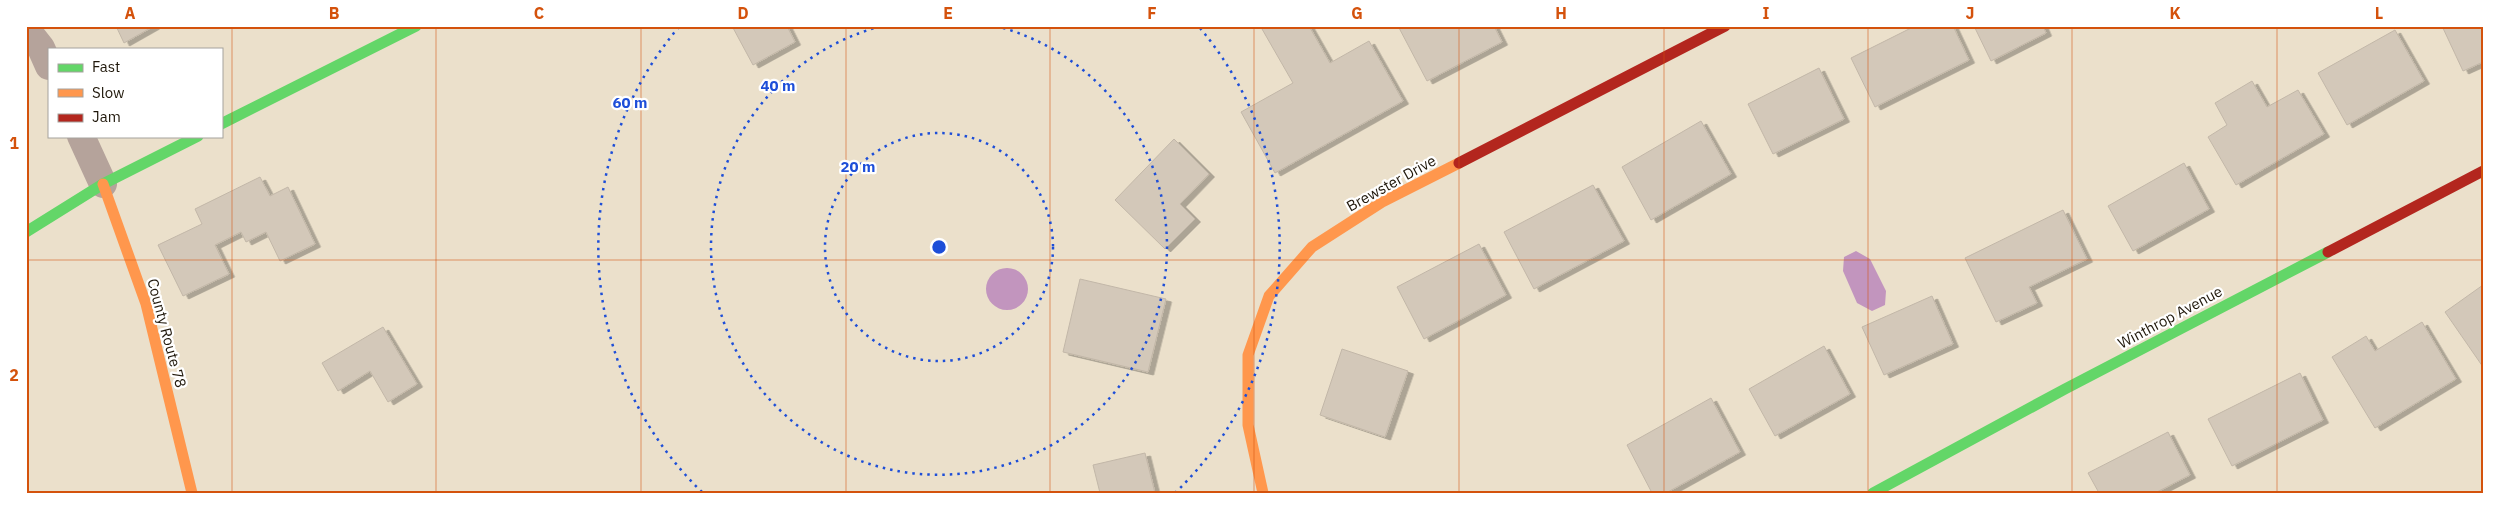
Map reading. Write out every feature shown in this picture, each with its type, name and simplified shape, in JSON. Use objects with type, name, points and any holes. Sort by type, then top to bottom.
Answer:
[{"type":"street","points":[[222,123],[416,26]]},
{"type":"street","name":"Brewster Drive","points":[[1263,493],[1248,425],[1248,355],[1269,296],[1312,247],[1382,202],[1725,26]]},
{"type":"street","points":[[26,28],[41,48],[48,64]]},
{"type":"street","points":[[82,138],[103,184]]},
{"type":"street","points":[[26,232],[103,184],[194,138]]},
{"type":"street","name":"Winthrop Avenue","points":[[1873,493],[2074,384],[2483,171]]},
{"type":"street","name":"County Route 78","points":[[103,184],[146,304],[192,493]]},
{"type":"shaded area","points":[[1856,251],[1870,259],[1886,291],[1885,305],[1872,311],[1857,303],[1843,271],[1844,257]]},
{"type":"shaded area","points":[[1011,268],[1019,271],[1025,277],[1028,289],[1025,301],[1019,307],[1003,310],[995,307],[989,301],[986,285],[989,277],[995,271]]},
{"type":"building","points":[[116,26],[154,26],[124,43]]},
{"type":"building","points":[[732,26],[787,26],[795,42],[753,65]]},
{"type":"building","points":[[1268,26],[1309,26],[1330,63],[1369,41],[1403,101],[1275,173],[1241,112],[1293,83],[1262,29]]},
{"type":"building","points":[[1398,26],[1494,26],[1502,42],[1427,81]]},
{"type":"building","points":[[1915,26],[1953,26],[1969,60],[1875,107],[1851,58]]},
{"type":"building","points":[[1974,26],[2043,26],[2046,33],[1991,61]]},
{"type":"building","points":[[2442,26],[2483,26],[2483,62],[2463,71]]},
{"type":"building","points":[[2395,30],[2424,81],[2347,125],[2318,73]]},
{"type":"building","points":[[1819,68],[1844,119],[1773,154],[1748,104]]},
{"type":"building","points":[[2252,81],[2267,107],[2298,90],[2324,134],[2236,185],[2208,137],[2227,125],[2215,103]]},
{"type":"building","points":[[1701,121],[1731,174],[1651,220],[1622,167]]},
{"type":"building","points":[[1174,139],[1209,174],[1180,204],[1195,219],[1165,249],[1115,200]]},
{"type":"building","points":[[2184,163],[2209,209],[2133,251],[2108,206]]},
{"type":"building","points":[[260,177],[270,196],[288,187],[315,244],[280,261],[266,232],[246,242],[241,232],[215,245],[229,274],[183,296],[158,245],[202,224],[195,209]]},
{"type":"building","points":[[1593,185],[1624,241],[1534,289],[1504,232]]},
{"type":"building","points":[[2063,210],[2087,259],[2029,287],[2037,303],[1996,322],[1965,258]]},
{"type":"building","points":[[1479,244],[1506,295],[1424,339],[1397,287]]},
{"type":"building","points":[[1080,279],[1166,299],[1148,372],[1063,352]]},
{"type":"building","points":[[2483,285],[2483,367],[2445,312]]},
{"type":"building","points":[[1932,296],[1953,344],[1884,375],[1862,327]]},
{"type":"building","points":[[2422,322],[2456,379],[2375,428],[2332,357],[2366,336],[2375,351]]},
{"type":"building","points":[[383,327],[417,384],[388,402],[370,371],[338,391],[322,363]]},
{"type":"building","points":[[1824,346],[1850,394],[1775,436],[1749,389]]},
{"type":"building","points":[[1342,349],[1408,371],[1385,437],[1320,415]]},
{"type":"building","points":[[2300,373],[2323,420],[2232,466],[2208,419]]},
{"type":"building","points":[[1711,398],[1740,452],[1666,493],[1652,493],[1627,445]]},
{"type":"building","points":[[2168,432],[2190,475],[2155,493],[2099,493],[2088,473]]},
{"type":"building","points":[[1145,453],[1155,493],[1100,493],[1093,465]]},
{"type":"traffic: fast","points":[[222,123],[416,26]]},
{"type":"traffic: fast","points":[[26,232],[103,184],[194,138]]},
{"type":"traffic: fast","points":[[1873,493],[2065,389],[2328,252]]},
{"type":"traffic: slow","points":[[1263,493],[1248,425],[1248,355],[1269,296],[1312,247],[1382,202],[1459,163]]},
{"type":"traffic: slow","points":[[103,184],[146,304],[192,493]]},
{"type":"traffic: jam","points":[[1459,163],[1725,26]]},
{"type":"traffic: jam","points":[[2328,252],[2483,171]]}]
